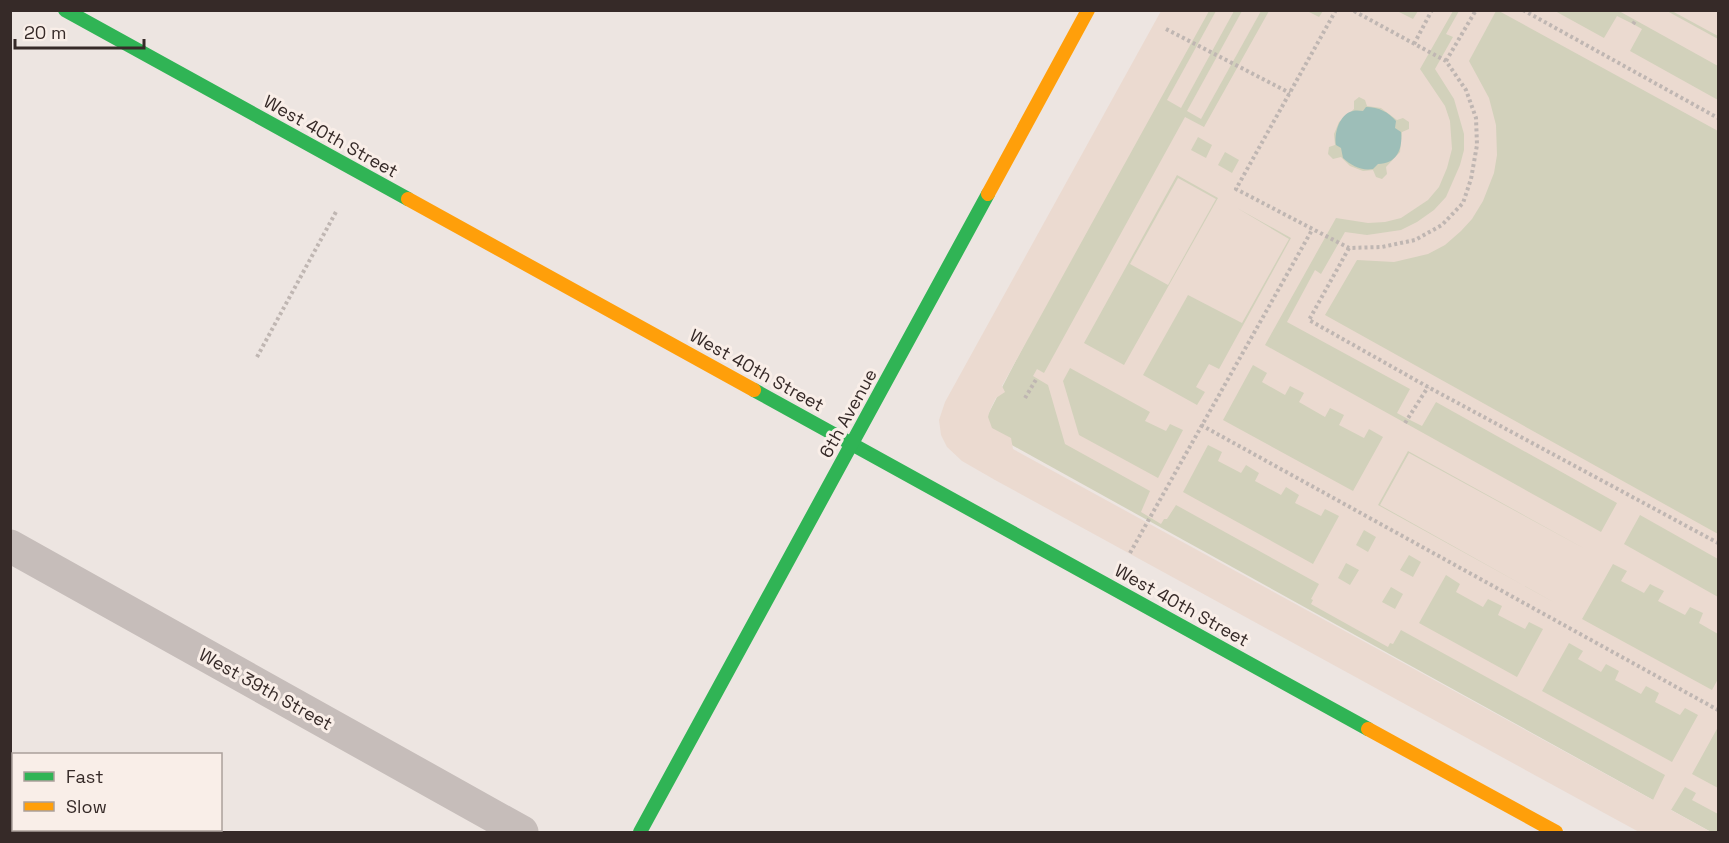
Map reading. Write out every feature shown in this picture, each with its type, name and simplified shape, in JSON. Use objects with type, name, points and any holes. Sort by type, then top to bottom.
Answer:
[{"type":"street","name":"West 40th Street","points":[[65,10],[1556,832]]},
{"type":"street","name":"6th Avenue","points":[[640,832],[1088,10]]},
{"type":"street","name":"West 39th Street","points":[[10,546],[522,832]]},
{"type":"path","points":[[1336,10],[1236,189],[1349,248],[1382,247],[1415,240],[1443,225],[1463,203],[1471,179],[1477,145],[1476,118],[1466,90],[1446,61],[1352,10]]},
{"type":"path","points":[[1414,44],[1432,10]]},
{"type":"path","points":[[1446,61],[1476,10]]},
{"type":"path","points":[[1523,10],[1719,118]]},
{"type":"path","points":[[1166,29],[1290,93]]},
{"type":"path","points":[[257,357],[337,210]]},
{"type":"path","points":[[1130,554],[1312,230]]},
{"type":"path","points":[[1349,248],[1309,320],[1428,387],[1719,543]]},
{"type":"path","points":[[1025,398],[1037,378]]},
{"type":"path","points":[[1406,423],[1428,387]]},
{"type":"path","points":[[1202,425],[1719,711]]},
{"type":"green space","points":[[1197,11],[1718,11],[1718,832],[1711,832],[981,428]]},
{"type":"shaded area","points":[[1161,11],[1209,11],[1002,386],[1005,392],[996,398],[988,417],[992,428],[1011,438],[1013,449],[1653,800],[1665,775],[1401,630],[1393,644],[1390,643],[1388,647],[1311,604],[1313,600],[1311,599],[1319,584],[1176,505],[1161,524],[1141,512],[1150,491],[1065,444],[1048,385],[1033,376],[1037,369],[1044,373],[1185,117],[1204,127],[1269,11],[1307,11],[1319,17],[1323,11],[1397,11],[1413,19],[1418,11],[1453,11],[1420,69],[1445,106],[1450,121],[1452,149],[1439,187],[1428,200],[1401,218],[1368,223],[1336,218],[1265,345],[1601,532],[1617,503],[1436,402],[1422,426],[1397,413],[1410,389],[1287,322],[1315,270],[1321,274],[1345,232],[1367,235],[1401,230],[1434,210],[1446,197],[1460,165],[1464,150],[1464,134],[1454,99],[1435,69],[1453,37],[1446,34],[1459,11],[1496,11],[1469,61],[1489,98],[1496,125],[1497,155],[1494,173],[1483,201],[1461,231],[1445,245],[1428,254],[1394,262],[1357,260],[1325,315],[1718,534],[1718,559],[1640,515],[1624,544],[1718,597],[1718,634],[1699,623],[1703,613],[1690,607],[1685,615],[1658,601],[1664,591],[1650,584],[1644,593],[1621,581],[1627,571],[1613,564],[1582,619],[1712,690],[1718,679],[1718,727],[1692,774],[1718,788],[1718,814],[1692,800],[1696,793],[1685,787],[1671,810],[1711,832],[1639,832],[995,480],[962,461],[947,447],[941,435],[939,420],[945,402]],"holes":[[[1359,97],[1365,100],[1367,106],[1381,108],[1397,120],[1403,118],[1409,122],[1409,129],[1402,132],[1400,152],[1386,167],[1387,174],[1382,179],[1376,177],[1373,170],[1363,171],[1350,166],[1341,157],[1333,159],[1328,154],[1329,147],[1335,145],[1334,134],[1339,122],[1354,109],[1354,101]],[[1198,137],[1212,145],[1206,158],[1191,150]],[[1225,152],[1239,160],[1232,173],[1218,165]],[[1177,175],[1218,198],[1124,365],[1084,343]],[[1237,208],[1291,238],[1219,369],[1209,364],[1196,387],[1205,392],[1197,405],[1143,375],[1188,295],[1242,323],[1289,239]],[[1253,365],[1267,373],[1262,382],[1285,395],[1290,386],[1304,393],[1299,402],[1325,417],[1330,408],[1344,415],[1339,425],[1364,438],[1369,429],[1383,437],[1353,491],[1223,420]],[[1070,368],[1150,412],[1145,421],[1166,431],[1170,424],[1183,430],[1158,478],[1079,435],[1063,381]],[[1208,445],[1222,452],[1218,461],[1241,473],[1246,465],[1259,473],[1255,481],[1281,495],[1286,487],[1299,495],[1295,503],[1321,516],[1325,509],[1339,516],[1313,564],[1183,492]],[[1408,451],[1587,550],[1409,453],[1380,505],[1557,604],[1378,505]],[[1364,530],[1376,537],[1368,552],[1356,545]],[[1409,555],[1421,562],[1413,577],[1400,570]],[[1346,563],[1359,570],[1350,585],[1338,578]],[[1446,575],[1460,584],[1456,592],[1483,607],[1488,599],[1502,606],[1498,615],[1525,629],[1529,622],[1543,629],[1517,677],[1419,623]],[[1391,587],[1403,594],[1395,609],[1382,602]],[[1569,643],[1583,651],[1578,659],[1601,672],[1606,664],[1619,671],[1615,680],[1641,694],[1646,686],[1659,693],[1655,702],[1680,715],[1685,708],[1698,715],[1672,762],[1542,691]]]},
{"type":"shaded area","points":[[1216,11],[1234,11],[1181,108],[1167,100]]},
{"type":"shaded area","points":[[1242,11],[1261,11],[1201,119],[1187,111]]},
{"type":"shaded area","points":[[1499,11],[1555,11],[1604,38],[1617,16],[1633,24],[1642,29],[1630,51],[1718,100],[1718,131]]},
{"type":"shaded area","points":[[1619,11],[1667,11],[1718,39],[1718,66]]},
{"type":"shaded area","points":[[1672,11],[1718,11],[1718,36]]},
{"type":"shaded area","points":[[1178,178],[1216,199],[1168,285],[1130,264]]},
{"type":"water","points":[[1366,107],[1379,109],[1393,118],[1396,121],[1395,128],[1401,132],[1401,145],[1394,159],[1378,164],[1373,169],[1357,167],[1350,163],[1343,158],[1341,148],[1336,145],[1338,125],[1344,116],[1353,111],[1363,111]]},
{"type":"traffic: fast","points":[[65,10],[408,199]]},
{"type":"traffic: fast","points":[[640,832],[988,194]]},
{"type":"traffic: fast","points":[[754,390],[1368,729]]},
{"type":"traffic: slow","points":[[988,194],[1088,10]]},
{"type":"traffic: slow","points":[[408,199],[754,390]]},
{"type":"traffic: slow","points":[[1368,729],[1556,832]]}]
